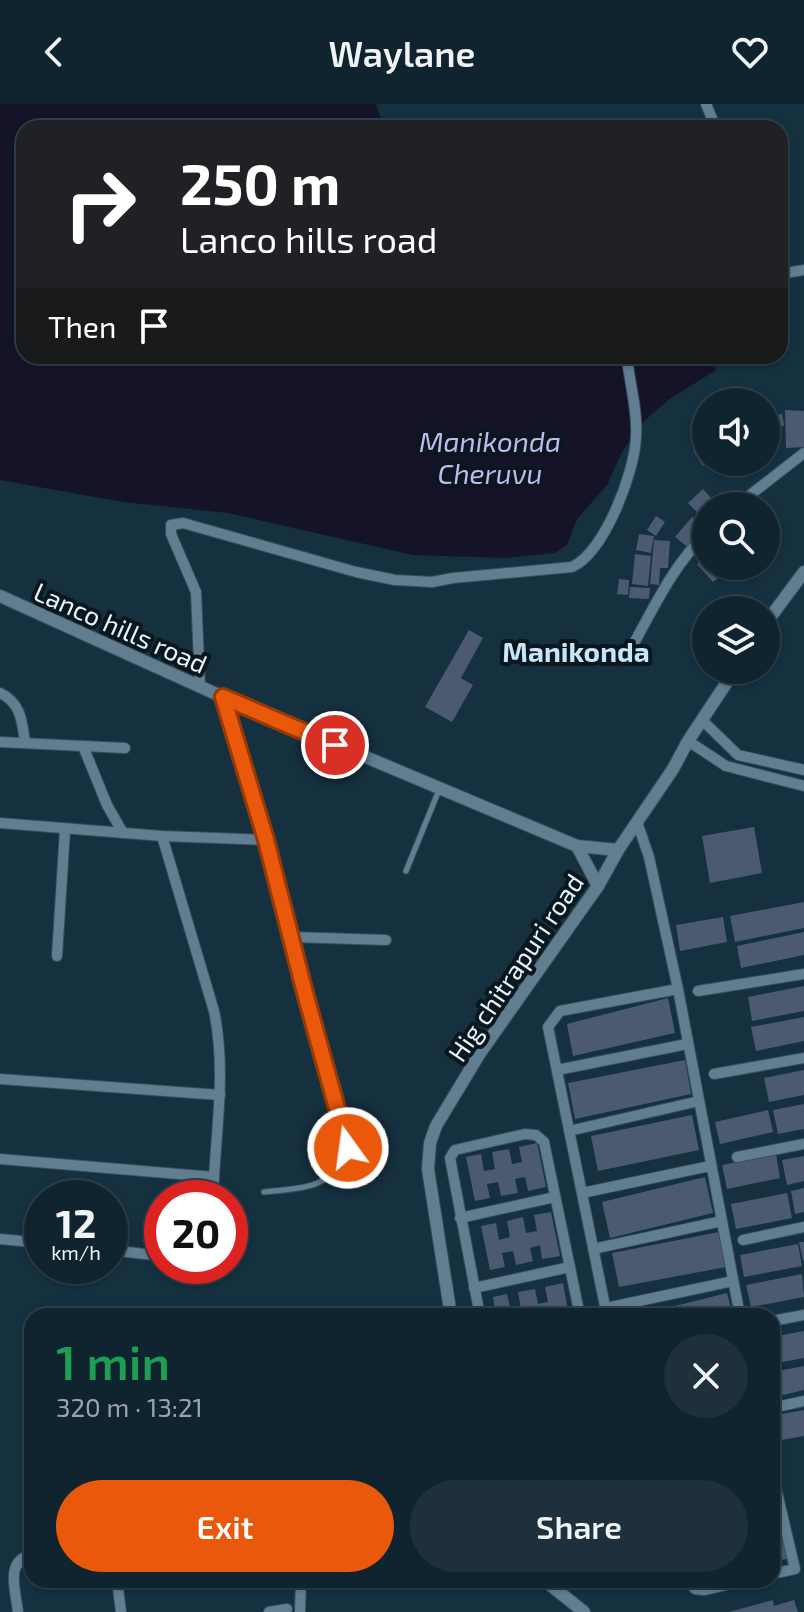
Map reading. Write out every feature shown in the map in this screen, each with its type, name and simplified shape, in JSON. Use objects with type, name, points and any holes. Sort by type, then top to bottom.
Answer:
[{"type":"street","points":[[200,687],[196,592],[171,534],[171,525],[183,523],[356,572],[422,583],[572,567],[591,554],[601,539],[630,469],[635,448],[636,415],[628,364]]},
{"type":"street","points":[[754,492],[804,453]]},
{"type":"street","points":[[633,645],[692,547]]},
{"type":"street","points":[[780,604],[804,572]]},
{"type":"street","name":"Lanco hills road","points":[[0,596],[223,697],[577,846],[618,850]]},
{"type":"street","name":"Hig chitrapuri road","points":[[450,1308],[428,1169],[430,1143],[436,1126],[480,1053],[598,886],[726,684]]},
{"type":"street","points":[[0,693],[13,700],[19,711],[25,742]]},
{"type":"street","points":[[223,697],[266,840],[305,993]]},
{"type":"street","points":[[702,720],[738,755],[804,770]]},
{"type":"street","points":[[688,741],[726,766],[804,786]]},
{"type":"street","points":[[0,742],[125,748]]},
{"type":"street","points":[[83,746],[107,805],[123,833]]},
{"type":"street","points":[[637,822],[649,857],[678,989],[738,1308]]},
{"type":"street","points":[[0,823],[65,830],[266,840]]},
{"type":"street","points":[[57,956],[65,830]]},
{"type":"street","points":[[162,836],[214,1011],[222,1062],[214,1180]]},
{"type":"street","points":[[577,846],[598,886]]},
{"type":"street","points":[[292,937],[386,940]]},
{"type":"street","points":[[698,991],[804,974]]},
{"type":"street","points":[[605,1308],[548,1027],[560,1011],[678,989]]},
{"type":"street","points":[[557,1070],[687,1044]]},
{"type":"street","points":[[714,1074],[804,1058]]},
{"type":"street","points":[[0,1079],[220,1095]]},
{"type":"street","points":[[569,1131],[699,1101]]},
{"type":"street","points":[[478,1308],[449,1167],[450,1158],[455,1150],[525,1134],[536,1135],[544,1142],[578,1308]]},
{"type":"street","points":[[737,1157],[804,1144]]},
{"type":"street","points":[[0,1159],[214,1177]]},
{"type":"street","points":[[582,1193],[710,1166]]},
{"type":"street","points":[[460,1218],[555,1197]]},
{"type":"street","points":[[593,1249],[722,1221]]},
{"type":"street","points":[[743,1240],[804,1227]]},
{"type":"street","points":[[0,1239],[24,1241]]},
{"type":"street","points":[[474,1288],[570,1267]]},
{"type":"street","points":[[622,1308],[733,1281]]},
{"type":"street","points":[[780,1320],[804,1315]]},
{"type":"street","points":[[780,1406],[804,1401]]},
{"type":"street","points":[[780,1523],[795,1569],[780,1572]]},
{"type":"street","points":[[18,1612],[13,1570],[17,1562],[24,1559]]},
{"type":"street","points":[[118,1588],[121,1612]]},
{"type":"street","points":[[300,1612],[301,1588]]},
{"type":"street","points":[[554,1588],[584,1612]]},
{"type":"street","points":[[269,1612],[287,1609]]},
{"type":"lane","points":[[406,871],[439,789]]},
{"type":"lane","points":[[264,1192],[324,1182],[348,1158],[348,1141],[305,993]]},
{"type":"water","name":"Manikonda Cheruvu","points":[[0,104],[376,104],[381,120],[16,120],[16,364],[714,364],[716,370],[668,400],[644,421],[622,452],[607,485],[577,519],[567,545],[554,553],[506,558],[413,555],[228,513],[123,502],[0,480]]},
{"type":"building","points":[[785,410],[804,411],[804,447],[786,448]]},
{"type":"building","points":[[656,516],[665,522],[656,536],[647,530]]},
{"type":"building","points":[[692,517],[692,544],[689,548],[675,537]]},
{"type":"building","points":[[639,534],[654,536],[651,553],[636,550]]},
{"type":"building","points":[[654,540],[670,541],[668,568],[660,568],[659,585],[650,584]]},
{"type":"building","points":[[635,554],[651,556],[648,586],[632,584]]},
{"type":"building","points":[[619,579],[629,580],[628,595],[617,594]]},
{"type":"building","points":[[630,587],[650,588],[649,599],[629,598]]},
{"type":"building","points":[[469,630],[483,638],[461,678],[473,685],[452,722],[425,707]]},
{"type":"building","points":[[754,827],[762,873],[710,883],[702,836]]},
{"type":"building","points":[[804,902],[804,928],[735,942],[730,916]]},
{"type":"building","points":[[723,917],[727,942],[680,951],[676,925]]},
{"type":"building","points":[[804,932],[804,955],[741,968],[737,946]]},
{"type":"building","points":[[804,986],[804,1011],[752,1021],[748,997]]},
{"type":"building","points":[[668,998],[675,1033],[573,1056],[567,1024]]},
{"type":"building","points":[[804,1017],[804,1041],[756,1051],[751,1027]]},
{"type":"building","points":[[685,1060],[691,1094],[575,1119],[568,1083]]},
{"type":"building","points":[[804,1070],[804,1095],[769,1102],[764,1078]]},
{"type":"building","points":[[804,1104],[804,1129],[778,1134],[773,1110]]},
{"type":"building","points":[[768,1110],[773,1132],[720,1144],[715,1122]]},
{"type":"building","points":[[692,1115],[699,1150],[598,1171],[591,1136]]},
{"type":"building","points":[[537,1143],[546,1187],[528,1191],[525,1177],[515,1179],[518,1193],[501,1196],[498,1182],[487,1184],[490,1198],[475,1201],[466,1157],[481,1154],[484,1171],[495,1169],[492,1152],[509,1149],[512,1164],[522,1162],[519,1147]]},
{"type":"building","points":[[776,1154],[780,1178],[727,1189],[722,1165]]},
{"type":"building","points":[[804,1156],[804,1181],[787,1185],[782,1160]]},
{"type":"building","points":[[705,1177],[713,1213],[610,1238],[602,1202]]},
{"type":"building","points":[[804,1188],[804,1212],[795,1214],[791,1191]]},
{"type":"building","points":[[787,1193],[792,1218],[736,1229],[731,1204]]},
{"type":"building","points":[[551,1212],[560,1256],[542,1259],[540,1245],[530,1248],[533,1261],[516,1265],[513,1251],[502,1253],[505,1267],[490,1270],[481,1226],[496,1223],[499,1240],[510,1237],[507,1221],[523,1217],[526,1233],[537,1231],[534,1215]]},
{"type":"building","points":[[719,1232],[726,1267],[619,1287],[612,1253]]},
{"type":"building","points":[[799,1242],[804,1242],[803,1261]]},
{"type":"building","points":[[798,1244],[802,1266],[744,1277],[740,1255]]},
{"type":"building","points":[[802,1274],[804,1297],[751,1307],[746,1285]]},
{"type":"building","points":[[563,1283],[568,1308],[521,1308],[518,1292],[535,1289],[538,1304],[548,1302],[545,1287]]},
{"type":"building","points":[[727,1293],[731,1308],[667,1308]]},
{"type":"building","points":[[507,1294],[510,1308],[495,1308],[493,1297]]},
{"type":"building","points":[[804,1331],[804,1358],[780,1362],[780,1336]]},
{"type":"building","points":[[804,1366],[804,1390],[780,1396],[780,1370]]},
{"type":"building","points":[[804,1410],[804,1436],[781,1440],[780,1414]]},
{"type":"building","points":[[780,1525],[790,1558],[780,1560]]},
{"type":"building","points":[[773,1600],[774,1606],[794,1600],[798,1612],[729,1612]]},
{"type":"district","name":"Manikonda","points":[[576,651]]},
{"type":"route","points":[[335,745],[223,697],[266,840],[348,1148]]}]
